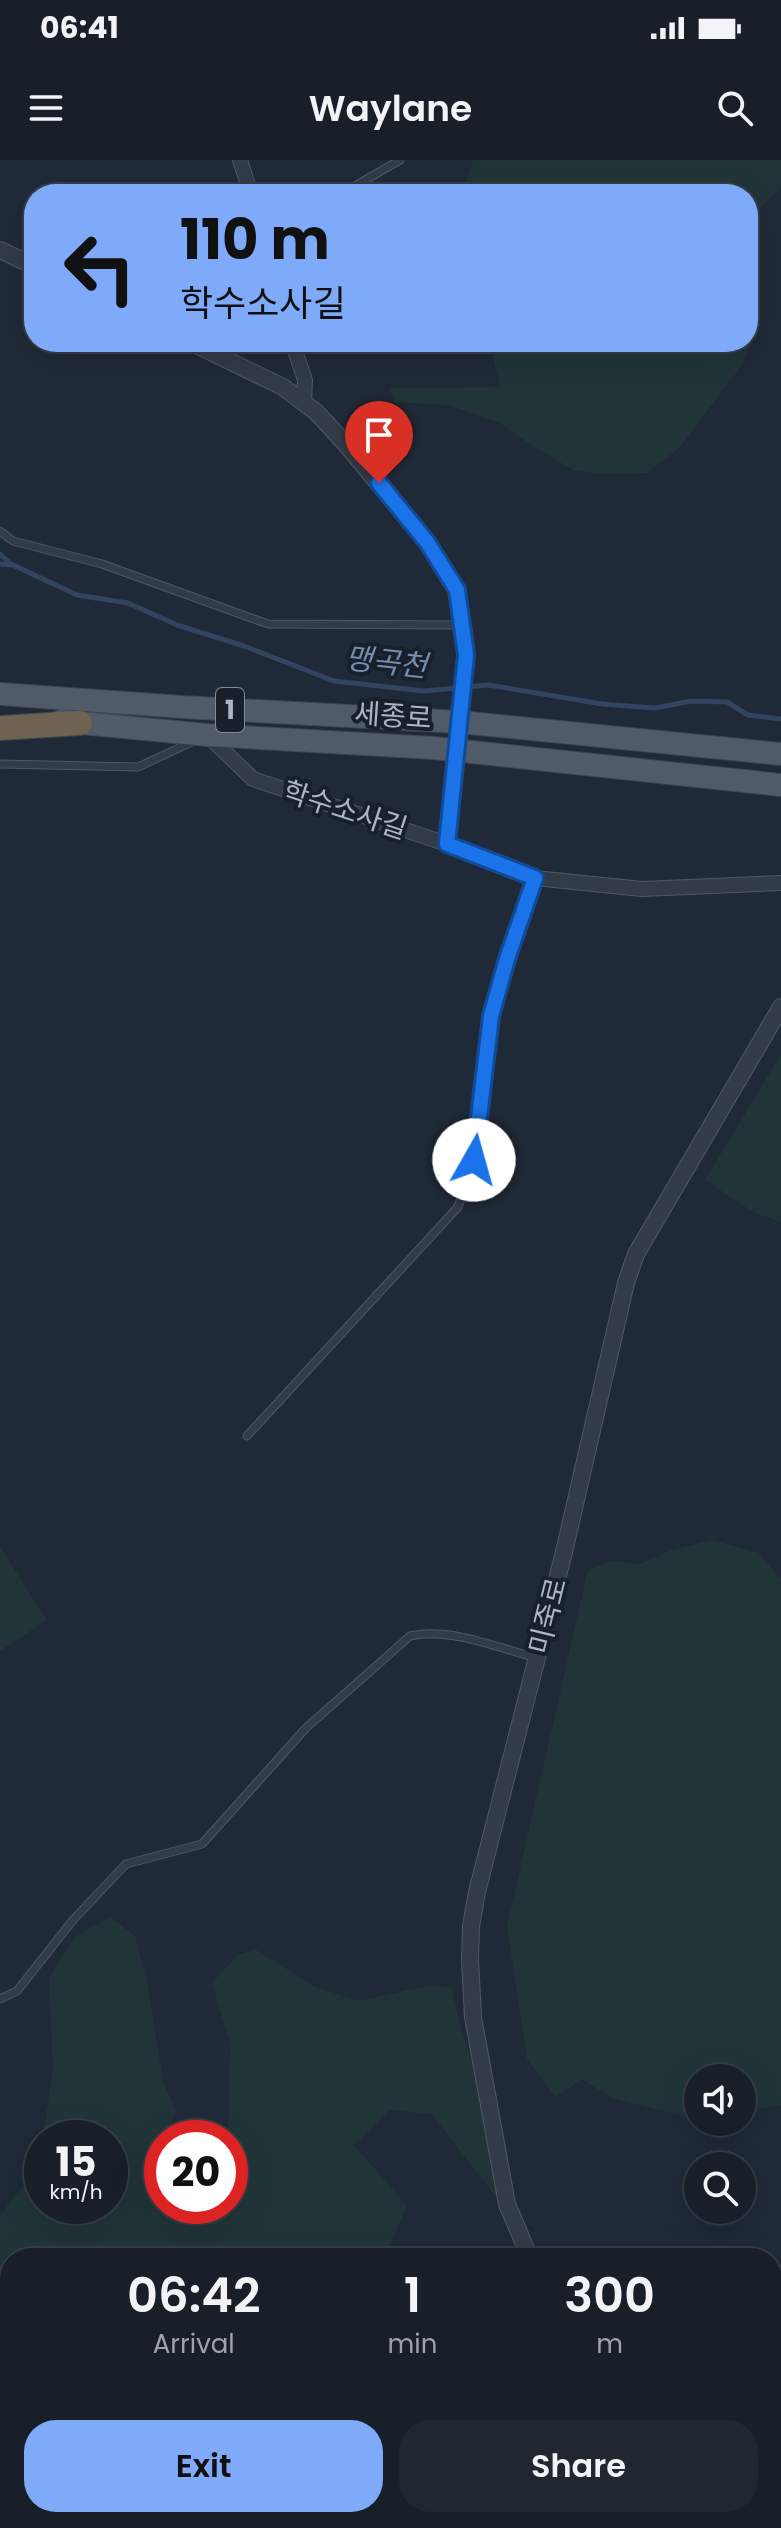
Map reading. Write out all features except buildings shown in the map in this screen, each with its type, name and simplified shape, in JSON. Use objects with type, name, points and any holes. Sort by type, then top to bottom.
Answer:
[{"type":"highway","points":[[0,728],[80,723]]},
{"type":"main road","name":"세종로","points":[[0,694],[182,707],[461,712],[781,754]]},
{"type":"main road","name":"세종로","points":[[0,717],[207,735],[456,750],[781,785]]},
{"type":"street","points":[[240,160],[248,184]]},
{"type":"street","points":[[0,250],[24,261]]},
{"type":"street","points":[[211,352],[283,387],[304,403],[343,441],[427,542],[457,590],[466,655],[447,844]]},
{"type":"street","points":[[295,352],[305,380],[304,403]]},
{"type":"street","name":"학수소사길","points":[[207,735],[253,779],[447,844],[535,878],[642,889],[781,883]]},
{"type":"street","name":"미죽로","points":[[526,2248],[507,2204],[473,2017],[471,1926],[477,1892],[538,1658],[626,1283],[636,1254],[781,1007]]},
{"type":"lane","points":[[358,184],[400,160]]},
{"type":"lane","points":[[0,531],[13,541],[102,564],[268,624],[463,625]]},
{"type":"lane","points":[[0,764],[138,767],[207,735]]},
{"type":"lane","points":[[247,1436],[458,1207],[474,1160],[491,1016],[535,878]]},
{"type":"lane","points":[[0,1999],[17,1991],[73,1920],[126,1864],[202,1844],[306,1728],[410,1636],[428,1632],[454,1636],[538,1658]]},
{"type":"green space","points":[[473,160],[781,160],[781,187],[758,211],[758,184],[466,184]]},
{"type":"green space","points":[[492,352],[748,352],[743,364],[679,448],[647,473],[575,471],[498,422],[448,405],[394,402],[390,388],[500,387]]},
{"type":"green space","points":[[781,1054],[781,1222],[753,1212],[705,1180]]},
{"type":"green space","points":[[712,1540],[759,1553],[781,1579],[781,2106],[756,2109],[756,2064],[684,2064],[684,2116],[612,2098],[582,2079],[555,2097],[527,2059],[507,1926],[588,1570],[611,1561],[640,1564],[672,1550]]},
{"type":"green space","points":[[0,1547],[47,1620],[0,1651]]},
{"type":"green space","points":[[110,1917],[135,1936],[147,1982],[163,2081],[176,2111],[173,2120],[144,2120],[144,2224],[248,2224],[248,2120],[228,2120],[230,2043],[212,1983],[238,1955],[255,1949],[313,1986],[359,2001],[427,1986],[451,1987],[464,2039],[491,2116],[499,2201],[432,2114],[390,2110],[354,2145],[407,2206],[389,2248],[0,2248],[0,2215],[24,2185],[24,2224],[128,2224],[128,2120],[46,2120],[53,2069],[49,1978],[75,1937]]},
{"type":"waterway","points":[[0,554],[11,564]]},
{"type":"waterway","name":"맹곡천","points":[[0,564],[13,565],[77,595],[128,603],[177,625],[244,646],[334,681],[424,691],[489,685],[602,704],[655,708],[691,701],[727,702],[748,715],[781,719]]},
{"type":"route","points":[[379,483],[427,542],[457,590],[466,655],[447,844],[535,878],[491,1016],[474,1160]]}]
